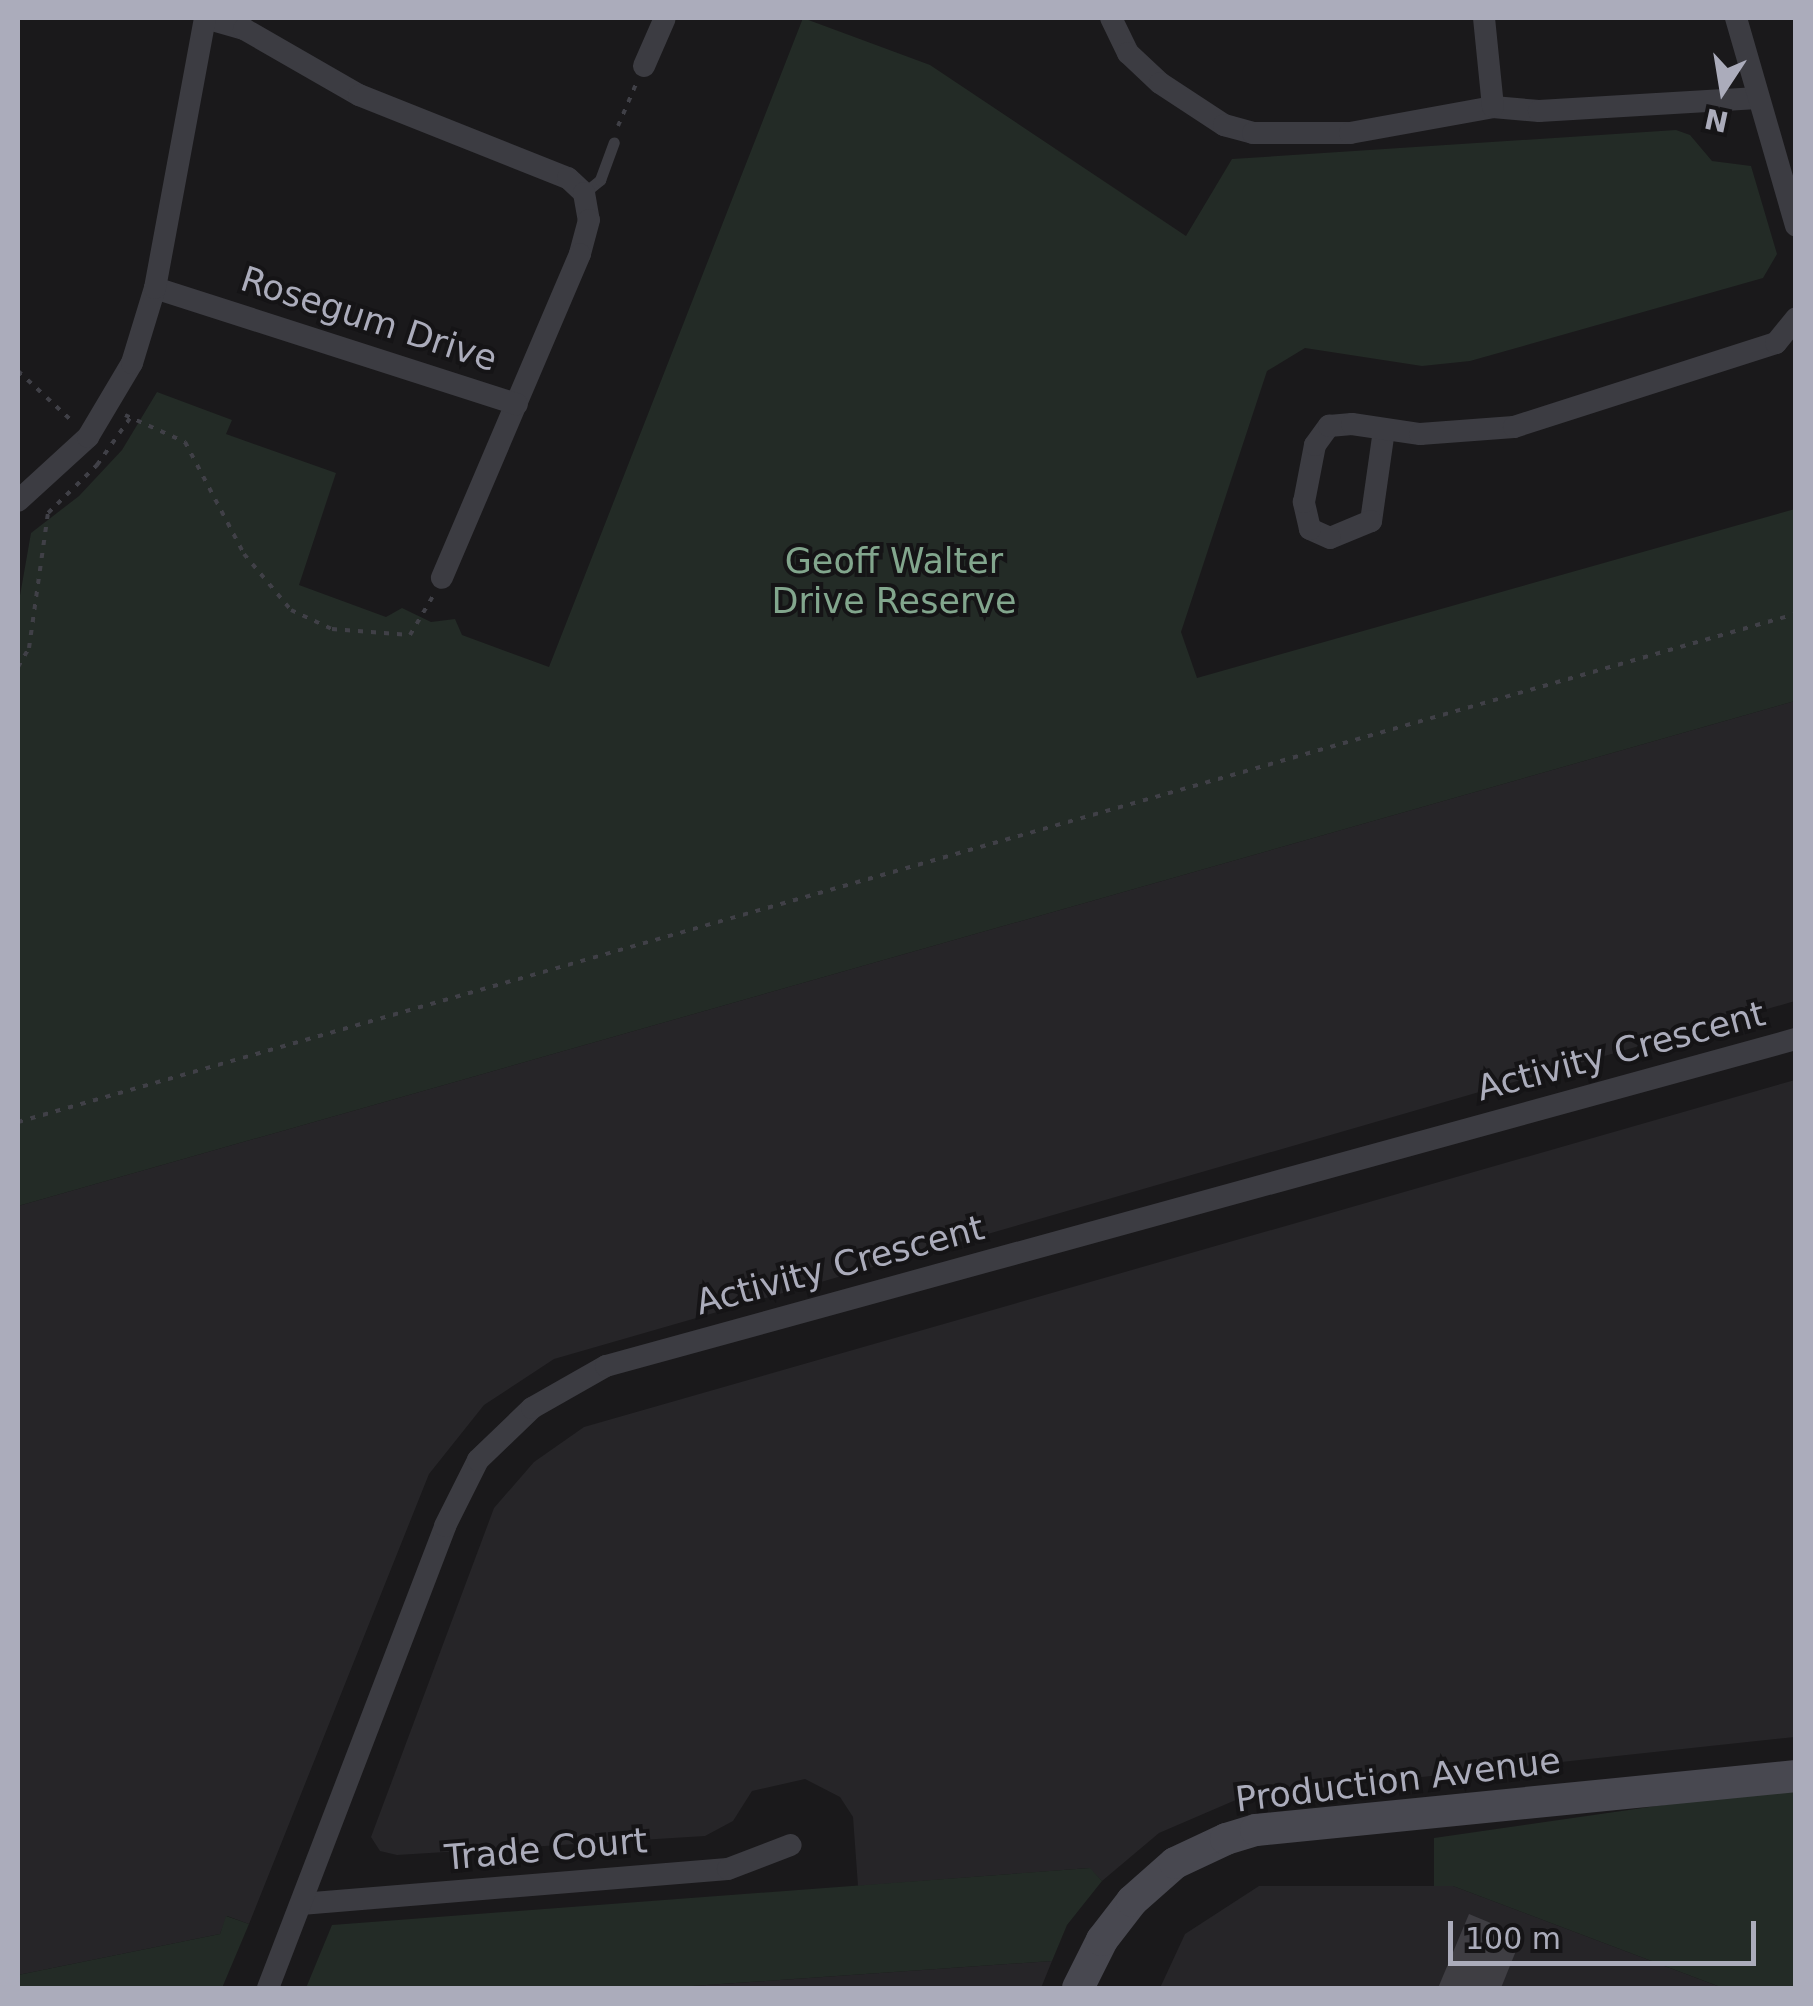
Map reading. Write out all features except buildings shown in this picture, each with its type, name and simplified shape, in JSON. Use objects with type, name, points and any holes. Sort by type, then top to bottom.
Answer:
[{"type":"main road","name":"Production Avenue","points":[[1078,1988],[1132,1901],[1176,1863],[1226,1839],[1256,1830],[1796,1776]]},
{"type":"street","points":[[18,501],[88,436],[132,363],[155,288],[205,18],[244,29],[359,95],[568,178],[584,193]]},
{"type":"street","points":[[644,66],[665,18]]},
{"type":"street","points":[[1111,18],[1128,53],[1160,84],[1224,125],[1254,133],[1350,133],[1493,107],[1539,111],[1758,98]]},
{"type":"street","points":[[1484,18],[1493,107]]},
{"type":"street","points":[[1736,18],[1796,226]]},
{"type":"street","name":"Rosegum Drive","points":[[155,288],[518,404],[580,254],[589,220],[584,193]]},
{"type":"street","points":[[1384,430],[1371,521],[1330,538],[1310,529],[1304,502],[1315,445],[1329,426],[1384,430],[1514,427],[1776,343],[1796,318]]},
{"type":"street","points":[[442,578],[518,404]]},
{"type":"street","name":"Activity Crescent","points":[[268,1988],[445,1526],[478,1460],[532,1408],[606,1366],[1796,1039]]},
{"type":"street","name":"Trade Court","points":[[301,1904],[728,1869],[791,1845]]},
{"type":"lane","points":[[584,193],[600,180],[614,142]]},
{"type":"path","points":[[614,142],[644,66]]},
{"type":"path","points":[[18,371],[88,436]]},
{"type":"path","points":[[107,407],[185,442],[250,564],[291,610],[332,629],[410,634],[442,578]]},
{"type":"path","points":[[18,667],[32,629],[48,514],[97,465],[131,417]]},
{"type":"path","points":[[18,1122],[1796,614]]},
{"type":"shaded area","points":[[1795,701],[1795,1001],[554,1359],[484,1405],[429,1474],[249,1924],[227,1916],[220,1934],[18,1975],[18,1206]]},
{"type":"shaded area","points":[[1795,1080],[1795,1737],[1245,1796],[1159,1833],[1102,1881],[1089,1868],[858,1886],[853,1817],[840,1797],[805,1779],[752,1791],[733,1821],[705,1836],[397,1855],[380,1851],[371,1837],[494,1508],[534,1462],[584,1427]]},
{"type":"shaded area","points":[[1259,1886],[1453,1886],[1723,1988],[1160,1988],[1185,1934]]},
{"type":"shaded area","points":[[1052,1961],[1041,1988],[663,1988]]},
{"type":"green space","name":"Geoff Walter Drive Reserve","points":[[803,18],[930,65],[1186,236],[1232,159],[1676,130],[1690,135],[1712,161],[1751,166],[1777,254],[1763,278],[1470,361],[1422,366],[1305,348],[1267,371],[1181,632],[1197,678],[1795,509],[1795,701],[18,1206],[18,607],[31,533],[79,496],[122,450],[157,392],[232,420],[226,434],[336,473],[299,585],[386,617],[402,608],[431,622],[455,619],[462,635],[549,667]]},
{"type":"green space","points":[[1795,1786],[1795,1988],[1723,1988],[1453,1886],[1434,1886],[1434,1838]]},
{"type":"green space","points":[[1090,1868],[1102,1881],[1067,1925],[1052,1961],[663,1988],[306,1988],[332,1925]]},
{"type":"green space","points":[[226,1916],[249,1924],[222,1988],[18,1988],[18,1975],[220,1934]]}]
